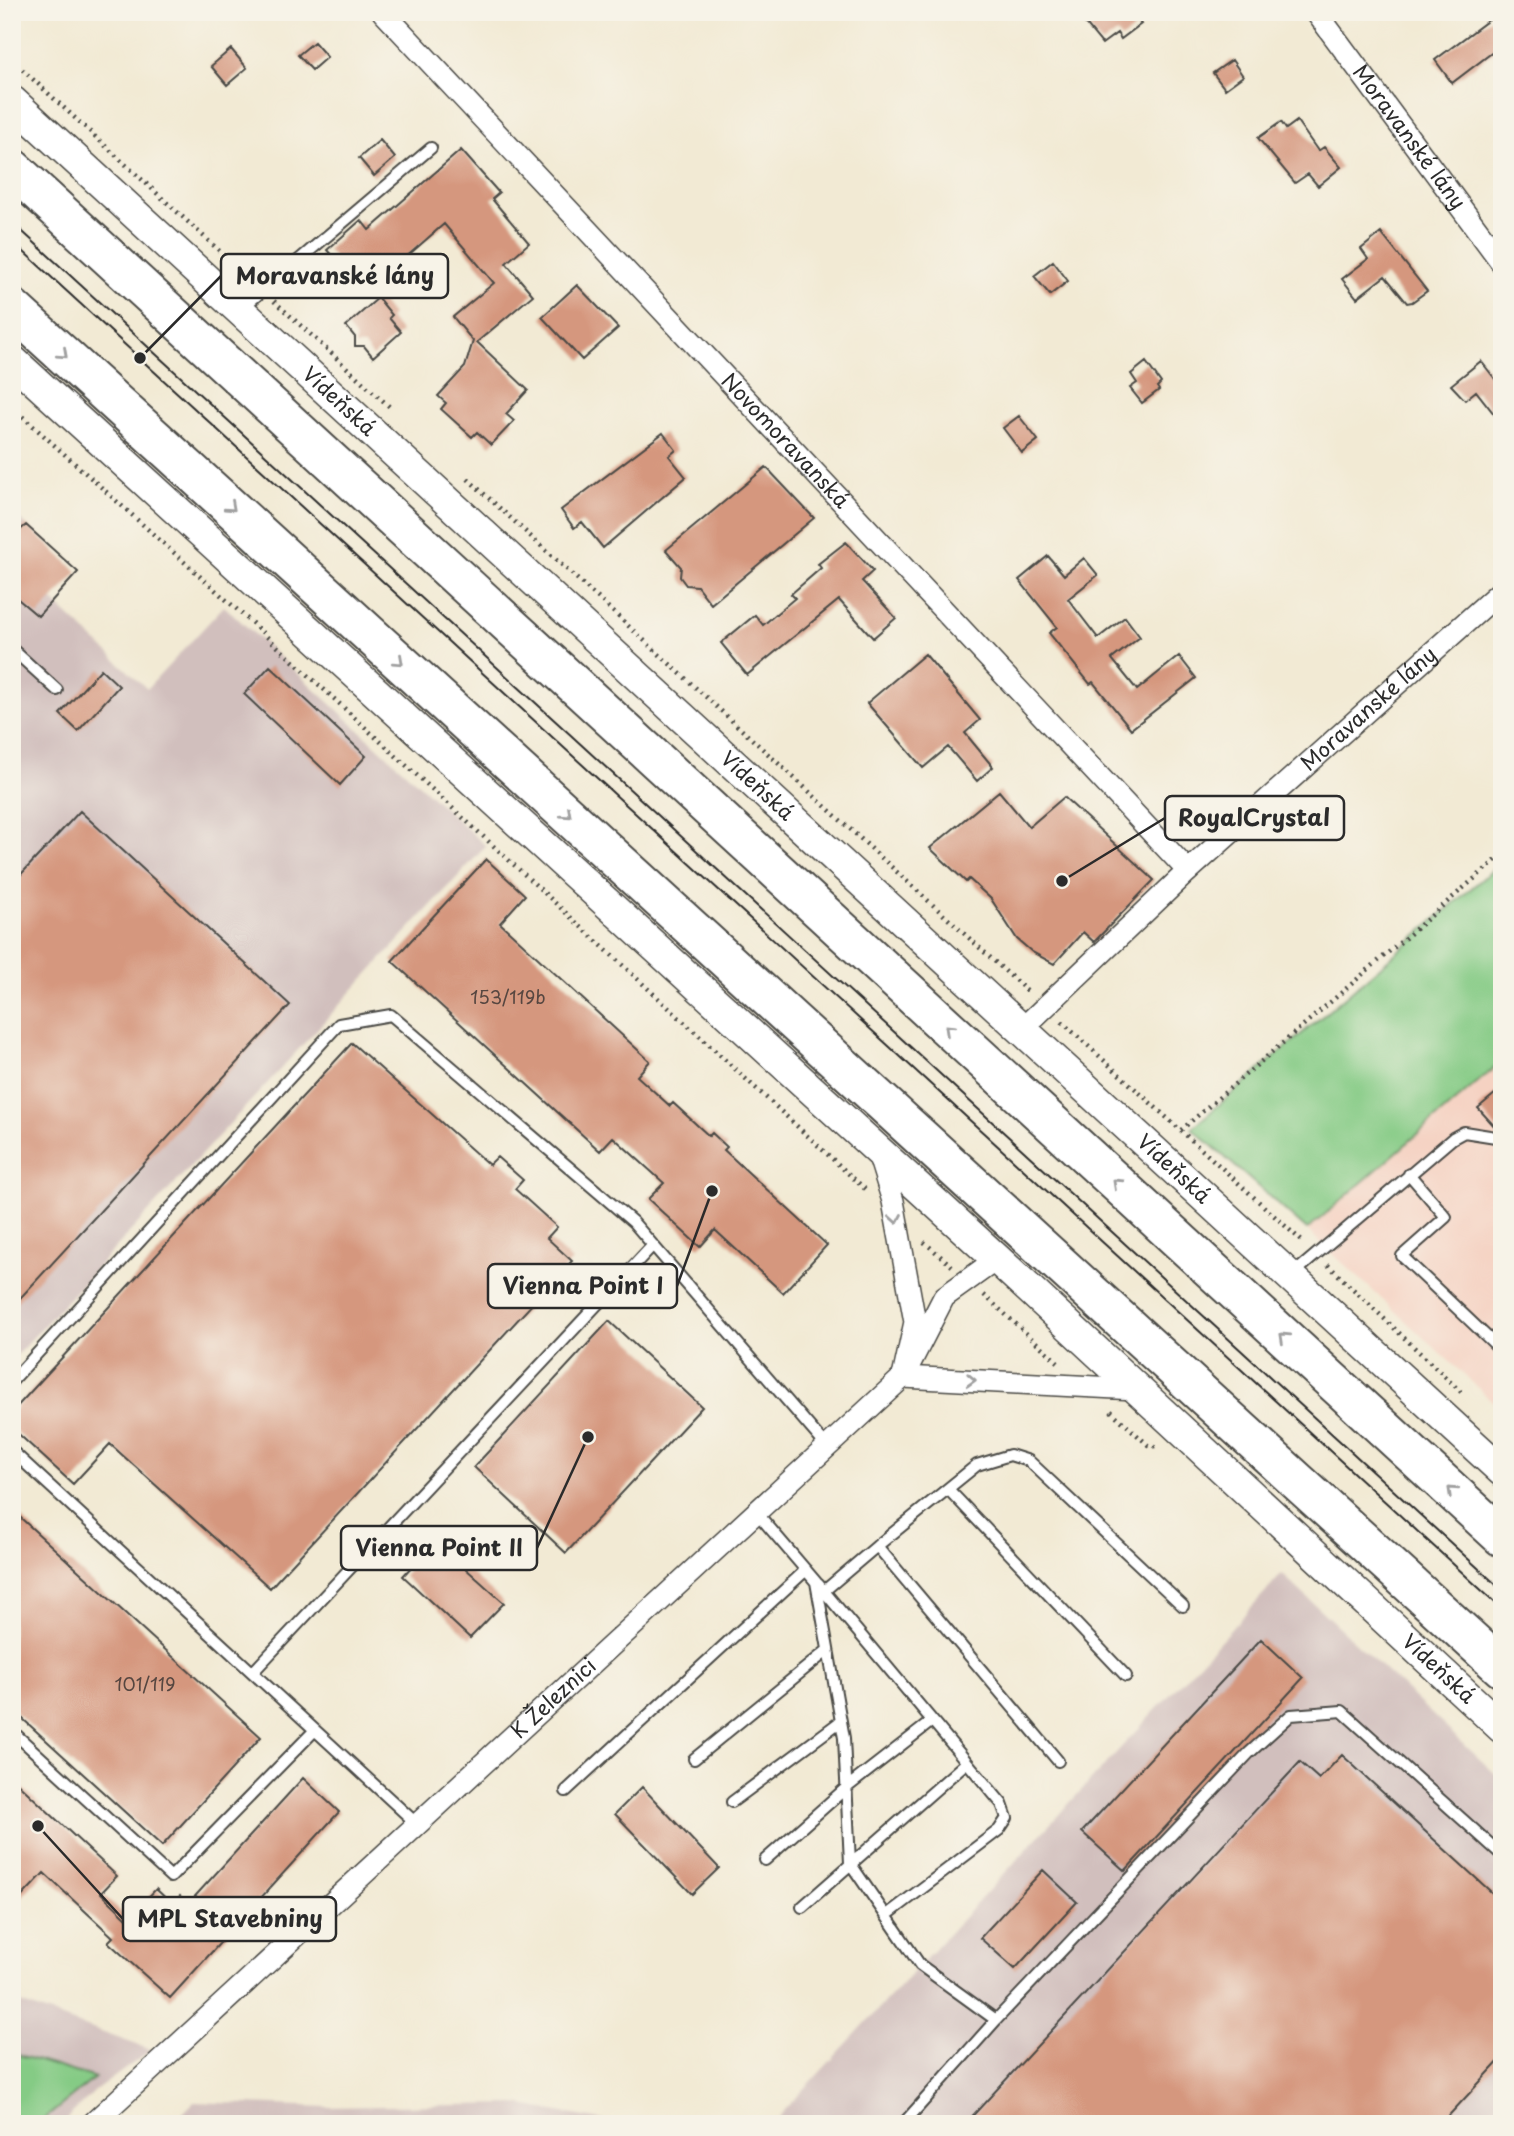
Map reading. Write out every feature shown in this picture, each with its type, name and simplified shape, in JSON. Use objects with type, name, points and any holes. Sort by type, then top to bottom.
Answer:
[{"type":"highway","points":[[12,168],[1502,1537]]},
{"type":"highway","name":"Vídeňská","points":[[12,308],[1502,1668]]},
{"type":"street","name":"Novomoravanská","points":[[383,12],[1188,871]]},
{"type":"street","name":"Moravanské lány","points":[[1315,12],[1502,263]]},
{"type":"street","name":"Vídeňská","points":[[12,101],[1292,1275],[1502,1471]]},
{"type":"street","name":"Vídeňská","points":[[12,360],[997,1259],[1502,1728]]},
{"type":"street","name":"Moravanské lány","points":[[1022,1029],[1188,871],[1502,590]]},
{"type":"street","points":[[878,1153],[896,1217],[915,1322],[903,1377],[1084,1385],[1135,1390]]},
{"type":"street","name":"K Železnici","points":[[94,2123],[903,1377],[944,1297],[997,1259]]},
{"type":"lane","points":[[239,310],[264,292],[431,148]]},
{"type":"lane","points":[[12,649],[57,690]]},
{"type":"lane","points":[[12,1381],[339,1024],[391,1015],[633,1222],[828,1448]]},
{"type":"lane","points":[[1292,1275],[1409,1174],[1464,1132],[1502,1138]]},
{"type":"lane","points":[[1409,1174],[1446,1217],[1402,1256],[1502,1351]]},
{"type":"lane","points":[[253,1672],[653,1245]]},
{"type":"lane","points":[[12,1451],[418,1825]]},
{"type":"lane","points":[[824,1591],[977,1465],[1010,1455],[1029,1461],[1183,1606]]},
{"type":"lane","points":[[948,1489],[1126,1676]]},
{"type":"lane","points":[[757,1513],[1002,1804],[1007,1818],[999,1830],[887,1915]]},
{"type":"lane","points":[[877,1546],[1058,1761]]},
{"type":"lane","points":[[566,1791],[806,1570]]},
{"type":"lane","points":[[816,1582],[841,1721],[850,1863],[920,1965],[996,2020]]},
{"type":"lane","points":[[694,1759],[828,1650]]},
{"type":"lane","points":[[904,2124],[996,2020],[1250,1754],[1291,1715],[1342,1711],[1502,1855]]},
{"type":"lane","points":[[732,1801],[841,1721]]},
{"type":"lane","points":[[765,1860],[846,1788],[932,1721]]},
{"type":"lane","points":[[12,1731],[171,1877],[315,1730]]},
{"type":"lane","points":[[802,1907],[967,1762]]},
{"type":"path","points":[[12,60],[400,417]]},
{"type":"path","points":[[12,407],[262,632],[896,1217],[1148,1445],[1206,1454]]},
{"type":"path","points":[[459,471],[1316,1254],[1463,1394]]},
{"type":"path","points":[[1181,1130],[1502,855]]},
{"type":"shaded area","points":[[12,512],[78,572],[52,600],[147,689],[224,606],[486,846],[12,1360]]},
{"type":"shaded area","points":[[1502,1061],[1502,1410],[1307,1230]]},
{"type":"shaded area","points":[[1282,1574],[1502,1780],[1502,2124],[772,2124]]},
{"type":"shaded area","points":[[12,2000],[151,2050],[95,2091],[61,2124],[12,2124]]},
{"type":"shaded area","points":[[194,2102],[328,2107],[516,2104],[622,2124],[172,2124]]},
{"type":"green space","points":[[1502,862],[1502,1061],[1307,1230],[1192,1128]]},
{"type":"green space","points":[[12,2053],[95,2078],[38,2124],[12,2124]]},
{"type":"building","points":[[1094,12],[1144,12],[1136,18],[1141,24],[1121,39],[1117,33],[1102,44],[1083,21]]},
{"type":"building","points":[[1490,19],[1502,34],[1502,45],[1452,83],[1435,60]]},
{"type":"building","points":[[314,42],[327,57],[312,70],[298,55]]},
{"type":"building","points":[[231,49],[247,68],[227,85],[211,66]]},
{"type":"building","points":[[1232,60],[1243,76],[1225,89],[1213,73]]},
{"type":"building","points":[[1297,121],[1318,151],[1324,147],[1341,167],[1318,186],[1308,174],[1295,183],[1258,138],[1281,122],[1286,129]]},
{"type":"building","points":[[380,140],[395,158],[374,176],[359,158]]},
{"type":"building","points":[[461,150],[499,193],[492,199],[529,243],[506,263],[533,295],[477,342],[528,390],[506,414],[514,421],[491,445],[477,432],[472,437],[441,409],[446,403],[438,396],[465,367],[473,341],[453,317],[494,283],[444,224],[365,293],[327,250],[361,220],[369,230]]},
{"type":"building","points":[[1381,233],[1427,291],[1412,302],[1407,303],[1385,276],[1357,298],[1342,279],[1368,259],[1361,249]]},
{"type":"building","points":[[1053,261],[1068,281],[1050,295],[1034,276]]},
{"type":"building","points":[[577,285],[618,328],[582,360],[542,317]]},
{"type":"building","points":[[378,298],[401,332],[373,357],[364,346],[355,346],[355,337],[346,326]]},
{"type":"building","points":[[1481,361],[1502,388],[1502,424],[1476,391],[1465,400],[1451,385]]},
{"type":"building","points":[[1146,362],[1161,383],[1157,387],[1159,390],[1142,403],[1130,388],[1137,383],[1131,374]]},
{"type":"building","points":[[1019,416],[1038,440],[1022,453],[1003,428]]},
{"type":"building","points":[[663,433],[676,450],[669,456],[686,477],[603,548],[582,522],[574,528],[561,510]]},
{"type":"building","points":[[766,467],[814,518],[711,604],[697,586],[686,585],[680,577],[681,567],[666,550]]},
{"type":"building","points":[[26,525],[78,572],[38,616],[12,594],[12,537]]},
{"type":"building","points":[[846,542],[873,571],[862,581],[896,618],[873,638],[839,600],[747,675],[721,643],[755,615],[763,625],[795,598],[791,594],[821,568],[818,564]]},
{"type":"building","points":[[1048,556],[1064,575],[1084,558],[1098,575],[1068,599],[1098,638],[1125,617],[1140,637],[1112,659],[1137,690],[1179,656],[1196,678],[1131,729],[1049,633],[1057,627],[1019,580]]},
{"type":"building","points":[[925,654],[980,720],[965,733],[993,767],[977,781],[948,747],[923,768],[867,703]]},
{"type":"building","points":[[270,666],[366,756],[340,785],[244,694]]},
{"type":"building","points":[[101,669],[119,686],[78,731],[60,714]]},
{"type":"building","points":[[999,791],[1029,827],[1064,797],[1154,880],[1094,942],[1083,932],[1054,964],[1032,952],[1017,939],[991,899],[969,879],[966,882],[930,848]]},
{"type":"building","points":[[80,811],[290,1005],[12,1307],[12,884]]},
{"type":"building","points":[[486,859],[525,895],[500,923],[650,1061],[637,1076],[670,1106],[673,1103],[709,1136],[712,1133],[727,1147],[724,1150],[827,1245],[783,1293],[715,1230],[700,1247],[648,1199],[664,1183],[613,1137],[600,1151],[392,961]]},
{"type":"building","points":[[352,1043],[489,1165],[497,1157],[523,1180],[515,1189],[557,1227],[547,1238],[572,1261],[270,1588],[110,1444],[73,1484],[12,1428],[12,1412]]},
{"type":"building","points":[[1502,1088],[1502,1130],[1497,1129],[1478,1108]]},
{"type":"building","points":[[609,1321],[702,1407],[566,1553],[474,1467]]},
{"type":"building","points":[[12,1510],[261,1737],[162,1846],[12,1709]]},
{"type":"building","points":[[435,1541],[504,1603],[470,1638],[403,1576]]},
{"type":"building","points":[[1261,1639],[1303,1678],[1125,1871],[1082,1832]]},
{"type":"building","points":[[1342,1755],[1502,1902],[1502,2058],[1441,2124],[965,2124],[1300,1762],[1319,1779]]},
{"type":"building","points":[[12,1778],[117,1876],[101,1893],[128,1919],[156,1889],[172,1904],[180,1896],[188,1904],[303,1778],[339,1812],[170,1998],[108,1942],[113,1937],[44,1873],[12,1907]]},
{"type":"building","points":[[642,1787],[719,1868],[692,1894],[615,1814]]},
{"type":"building","points":[[1043,1870],[1077,1902],[1015,1969],[980,1938]]},
{"type":"tram line","points":[[12,222],[1502,1590]]},
{"type":"tram line","points":[[12,241],[1502,1609]]},
{"type":"place","name":"Moravanské lány","points":[[140,358]]},
{"type":"place","name":"RoyalCrystal","points":[[1062,881]]},
{"type":"place","name":"Vienna Point I","points":[[712,1191]]},
{"type":"place","name":"Vienna Point II","points":[[588,1437]]},
{"type":"place","name":"MPL Stavebniny","points":[[38,1826]]}]
